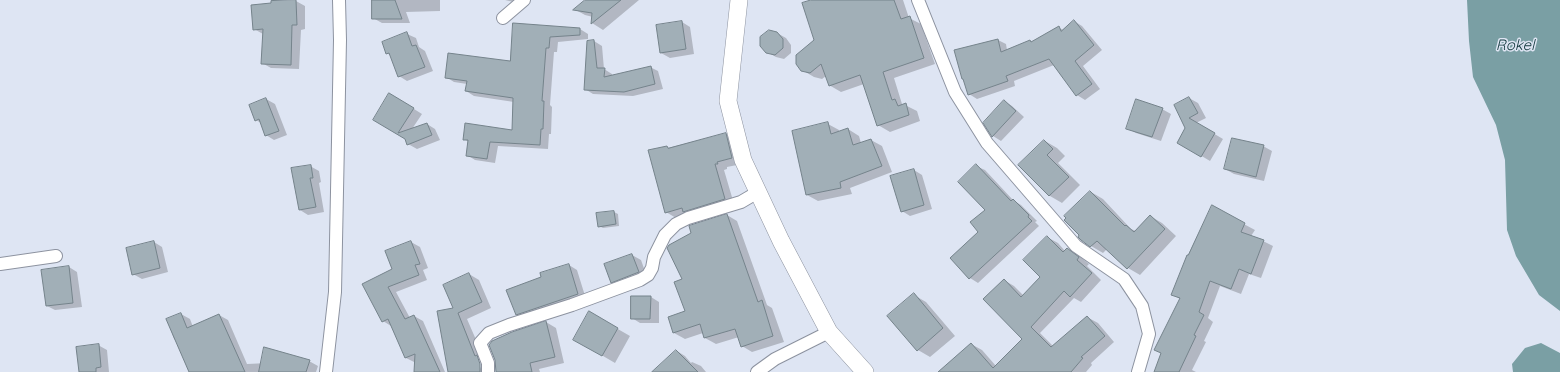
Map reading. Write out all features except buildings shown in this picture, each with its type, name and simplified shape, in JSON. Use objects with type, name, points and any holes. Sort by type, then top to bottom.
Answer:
[{"type":"street","points":[[328,371],[335,292],[340,40],[339,0]]},
{"type":"street","points":[[503,18],[524,0]]},
{"type":"street","points":[[739,0],[728,101],[743,160],[781,241],[829,332],[865,372]]},
{"type":"street","points":[[918,0],[955,92],[987,143],[1076,246],[1124,279],[1142,306],[1149,334],[1138,372]]},
{"type":"street","points":[[488,372],[488,363],[480,344],[489,334],[509,325],[572,305],[640,280],[648,275],[652,268],[654,257],[665,235],[676,224],[688,218],[741,202],[758,192]]},
{"type":"street","points":[[0,264],[56,256]]},
{"type":"street","points":[[757,372],[775,359],[829,332]]},
{"type":"water","name":"Rokel","points":[[1467,0],[1560,0],[1560,311],[1539,295],[1516,256],[1507,230],[1505,160],[1496,125],[1473,77]]},
{"type":"water","points":[[1541,343],[1560,353],[1560,372],[1513,372],[1512,364],[1525,348]]}]
